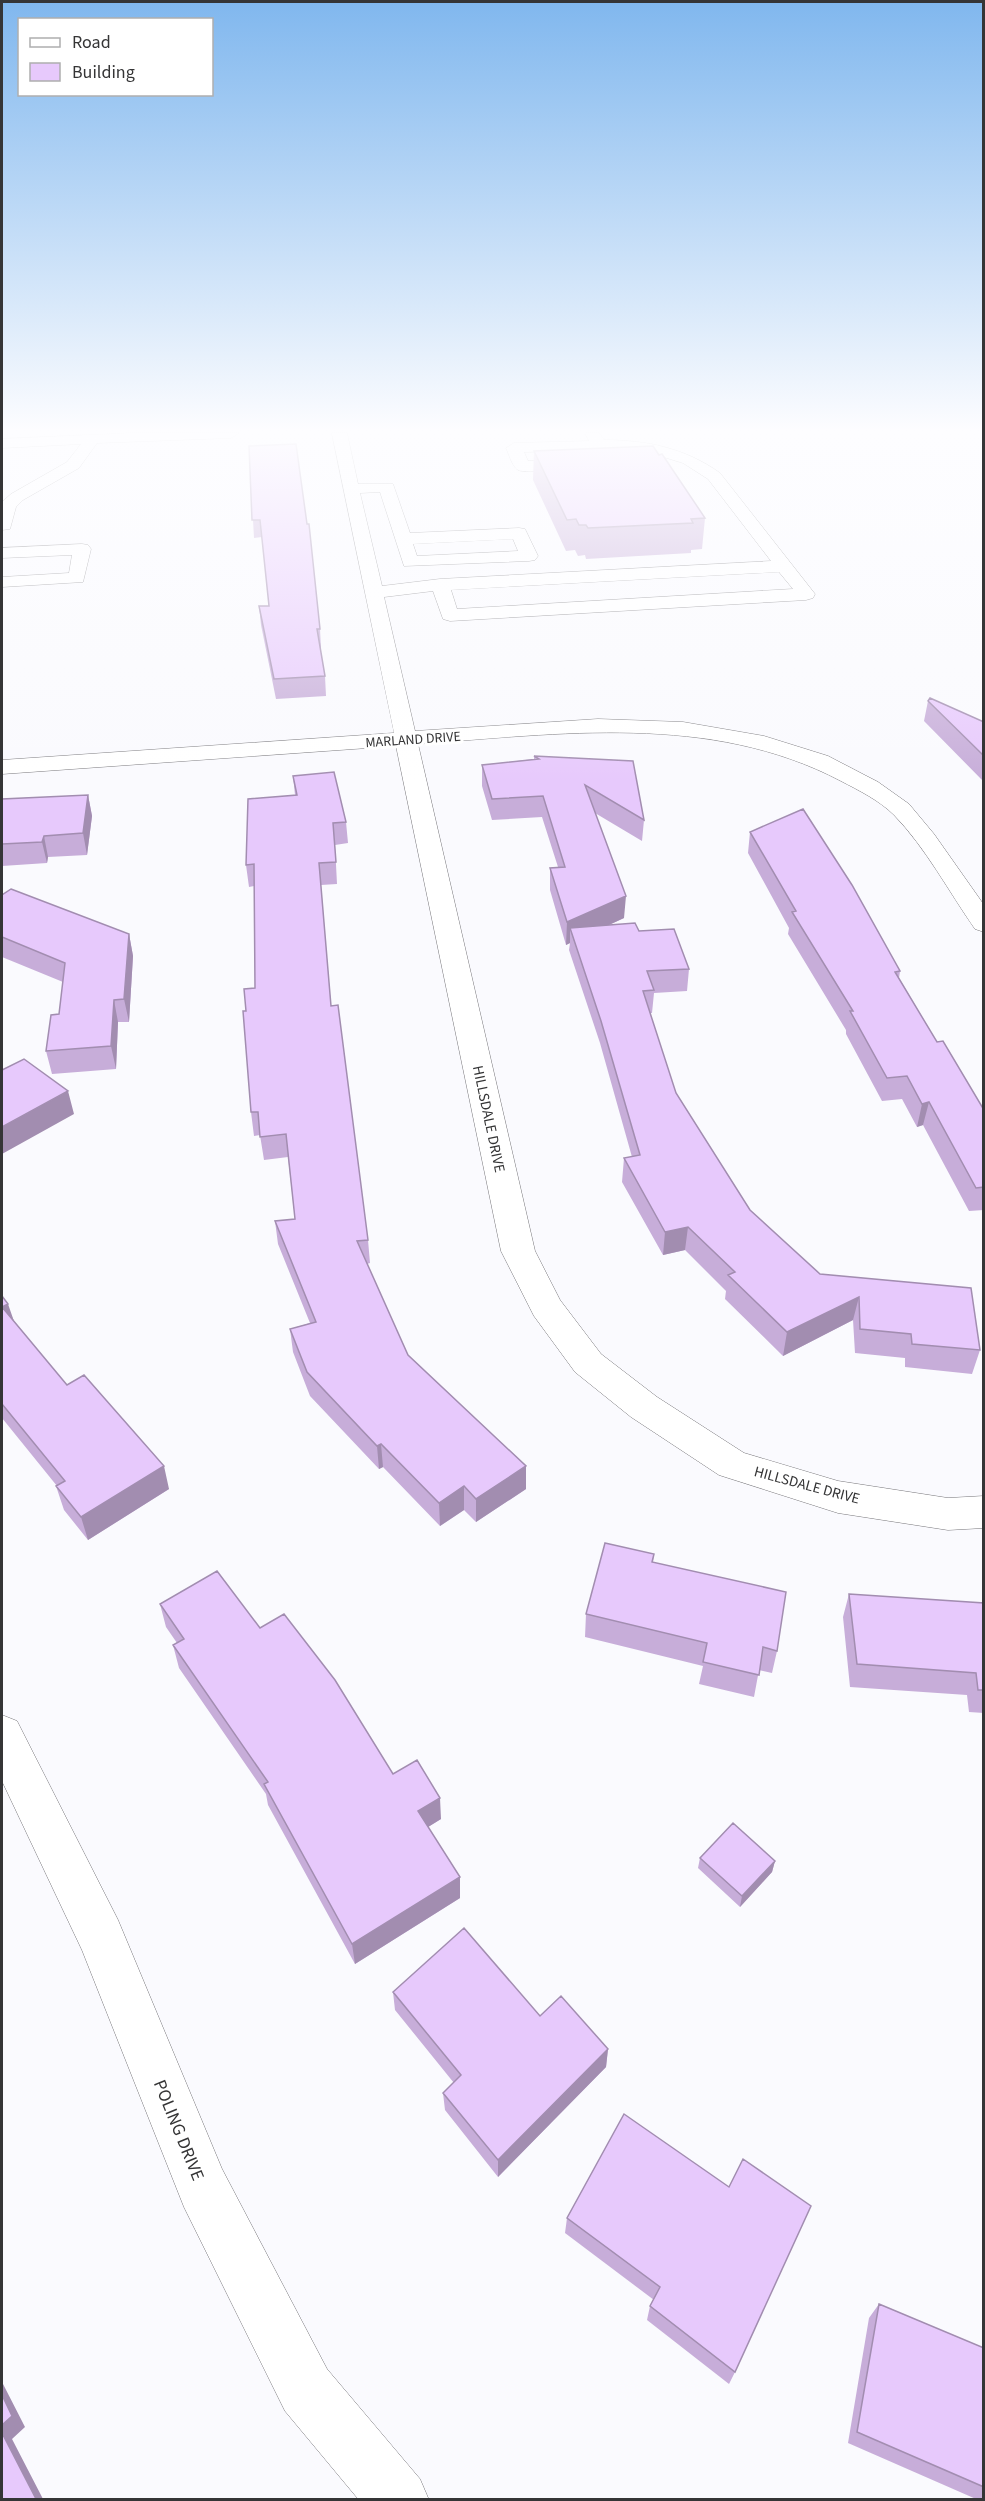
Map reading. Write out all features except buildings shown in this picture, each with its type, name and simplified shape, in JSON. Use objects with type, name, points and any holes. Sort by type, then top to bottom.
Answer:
[{"type":"street","points":[[2,553],[68,550]]},
{"type":"street","points":[[2,582],[77,578],[82,550]]},
{"type":"street","name":"HILLSDALE DRIVE","points":[[364,550],[518,1251],[546,1307],[588,1363],[644,1407],[732,1464],[838,1497],[948,1514],[984,1512]]},
{"type":"street","points":[[406,550],[410,562],[529,556],[540,580]]},
{"type":"street","points":[[440,585],[450,615],[806,594],[771,550]]},
{"type":"street","points":[[372,587],[784,566]]},
{"type":"street","name":"MARLAND DRIVE","points":[[2,767],[598,725],[682,728],[764,743],[820,761],[870,787],[901,809],[926,839],[984,924]]},
{"type":"street","name":"POLING DRIVE","points":[[2,1735],[101,1937],[203,2188],[306,2390],[399,2499]]}]
